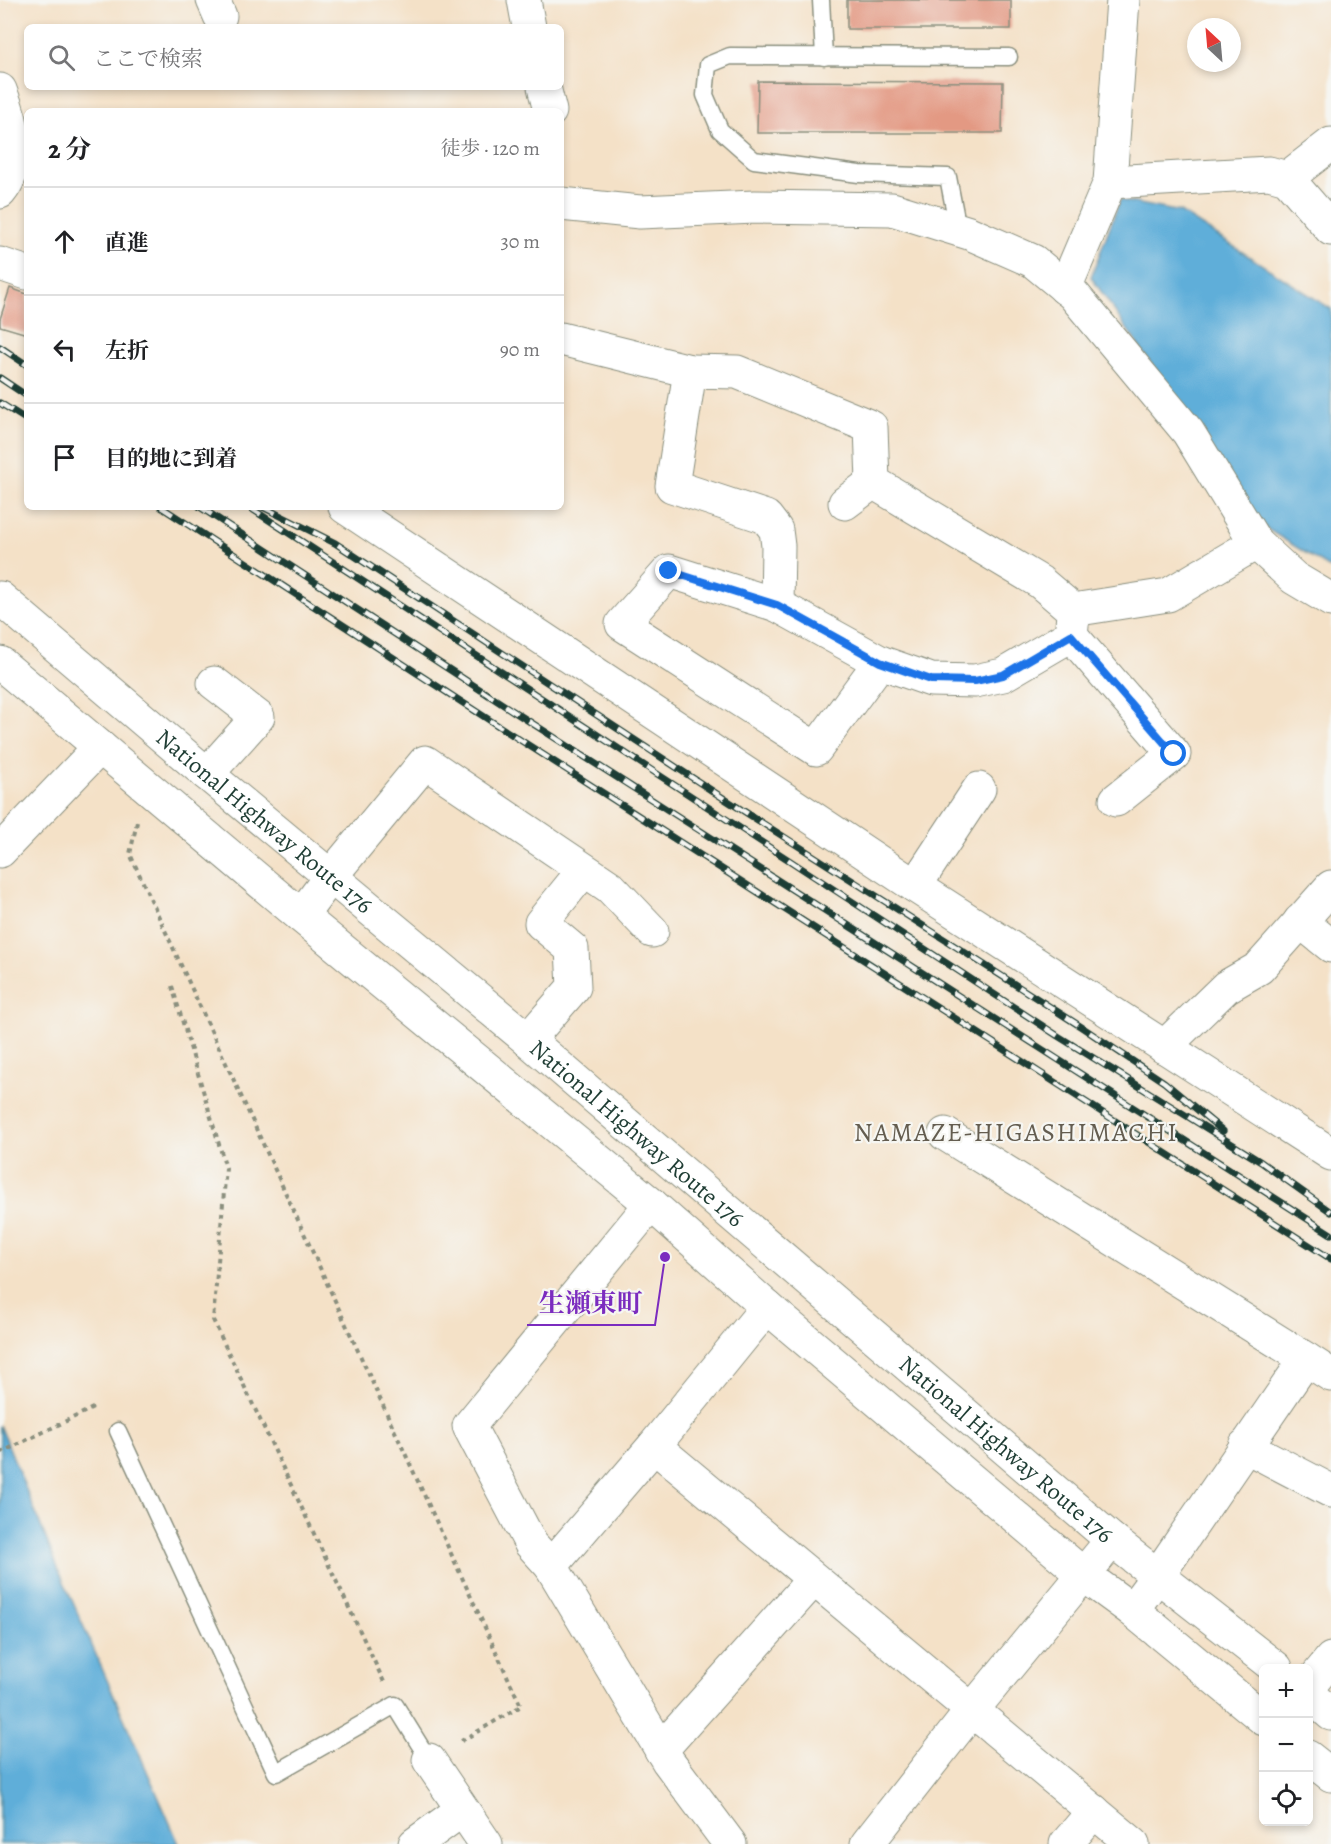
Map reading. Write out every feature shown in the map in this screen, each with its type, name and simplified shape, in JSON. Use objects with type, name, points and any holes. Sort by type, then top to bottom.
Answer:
[{"type":"main road","points":[[524,0],[528,24]]},
{"type":"main road","points":[[1065,288],[1110,182],[1123,0]]},
{"type":"main road","points":[[0,90],[12,129],[14,166],[0,192]]},
{"type":"main road","points":[[545,90],[549,108]]},
{"type":"main road","points":[[1287,178],[1331,144]]},
{"type":"main road","points":[[1110,182],[1269,173],[1287,178],[1331,229]]},
{"type":"main road","points":[[564,204],[640,212],[755,207],[892,209],[958,229],[1034,261],[1073,294],[1188,432],[1256,543],[1294,578],[1331,600]]},
{"type":"main road","points":[[0,264],[24,272]]},
{"type":"main road","points":[[564,340],[690,371],[737,372],[871,427],[873,482]]},
{"type":"main road","points":[[690,371],[672,486],[766,517],[776,530],[777,605]]},
{"type":"main road","points":[[845,503],[873,482]]},
{"type":"main road","points":[[873,482],[1040,582],[1174,754],[1116,800]]},
{"type":"main road","points":[[350,510],[915,886],[1331,1154]]},
{"type":"main road","points":[[880,662],[816,748],[622,624],[669,571],[777,605],[880,662],[931,680],[975,681],[1003,675],[1072,623],[1168,595],[1256,543]]},
{"type":"main road","name":"National Highway Route 176","points":[[0,598],[330,877],[528,1040],[1113,1540],[1271,1664]]},
{"type":"main road","name":"National Highway Route 176","points":[[0,663],[301,916],[651,1204],[767,1307],[1084,1575],[1131,1610],[1262,1718]]},
{"type":"main road","points":[[207,774],[258,717],[214,683]]},
{"type":"main road","points":[[0,851],[100,747]]},
{"type":"main road","points":[[301,916],[330,877],[425,762],[610,887],[652,931]]},
{"type":"main road","points":[[915,886],[979,789]]},
{"type":"main road","points":[[528,1040],[574,987],[572,949],[542,923],[584,870]]},
{"type":"main road","points":[[1164,1047],[1226,987],[1259,968],[1331,887]]},
{"type":"main road","points":[[1300,921],[1331,946]]},
{"type":"main road","points":[[945,1134],[1318,1367],[1245,1446],[1158,1575],[1131,1610]]},
{"type":"main road","points":[[651,1204],[469,1426],[531,1544],[551,1566],[661,1750],[730,1844]]},
{"type":"main road","points":[[551,1566],[654,1446],[767,1307]]},
{"type":"main road","points":[[654,1446],[1133,1844]]},
{"type":"main road","points":[[1245,1446],[1331,1491]]},
{"type":"main road","points":[[867,1844],[973,1709],[1113,1540]]},
{"type":"main road","points":[[661,1750],[813,1580]]},
{"type":"main road","points":[[1313,1681],[1331,1659]]},
{"type":"main road","points":[[1313,1698],[1331,1714]]},
{"type":"main road","points":[[429,1760],[486,1844]]},
{"type":"main road","points":[[1313,1761],[1331,1775]]},
{"type":"main road","points":[[415,1844],[462,1810]]},
{"type":"main road","points":[[1066,1844],[1094,1811]]},
{"type":"lane","points":[[821,0],[824,57]]},
{"type":"lane","points":[[958,229],[948,177],[859,174],[754,160],[720,130],[705,95],[708,65],[730,56],[1009,57]]},
{"type":"lane","points":[[118,1431],[276,1773],[395,1705],[429,1760]]},
{"type":"path","points":[[139,813],[130,854],[521,1706],[429,1760]]},
{"type":"path","points":[[172,986],[226,1168],[213,1320],[395,1705]]},
{"type":"path","points":[[0,1453],[95,1407]]},
{"type":"water","points":[[1120,200],[1180,212],[1331,309],[1331,569],[1264,527],[1091,277]]},
{"type":"water","points":[[0,1425],[57,1566],[179,1844],[0,1844]]},
{"type":"building","points":[[847,0],[1011,0],[1011,29],[847,29]]},
{"type":"building","points":[[758,81],[1003,82],[1002,133],[757,133]]},
{"type":"building","points":[[10,288],[24,293],[24,333],[0,326]]},
{"type":"railway","points":[[0,347],[24,363]]},
{"type":"railway","points":[[0,378],[24,394]]},
{"type":"railway","points":[[0,403],[24,418]]},
{"type":"railway","points":[[166,510],[1331,1259]]},
{"type":"railway","points":[[205,510],[513,711],[1331,1234]]},
{"type":"railway","points":[[254,510],[1058,1036],[1261,1162],[1331,1212]]},
{"type":"railway","points":[[269,510],[335,543],[717,794],[1080,1026],[1164,1082],[1223,1131]]},
{"type":"place","name":"生瀬東町","points":[[665,1257]]},
{"type":"district","name":"NAMAZE-HIGASHIMACHI","points":[[1016,1132]]},
{"type":"route","points":[[669,571],[777,605],[880,662],[931,680],[975,681],[1003,675],[1071,635],[1174,754]]}]
